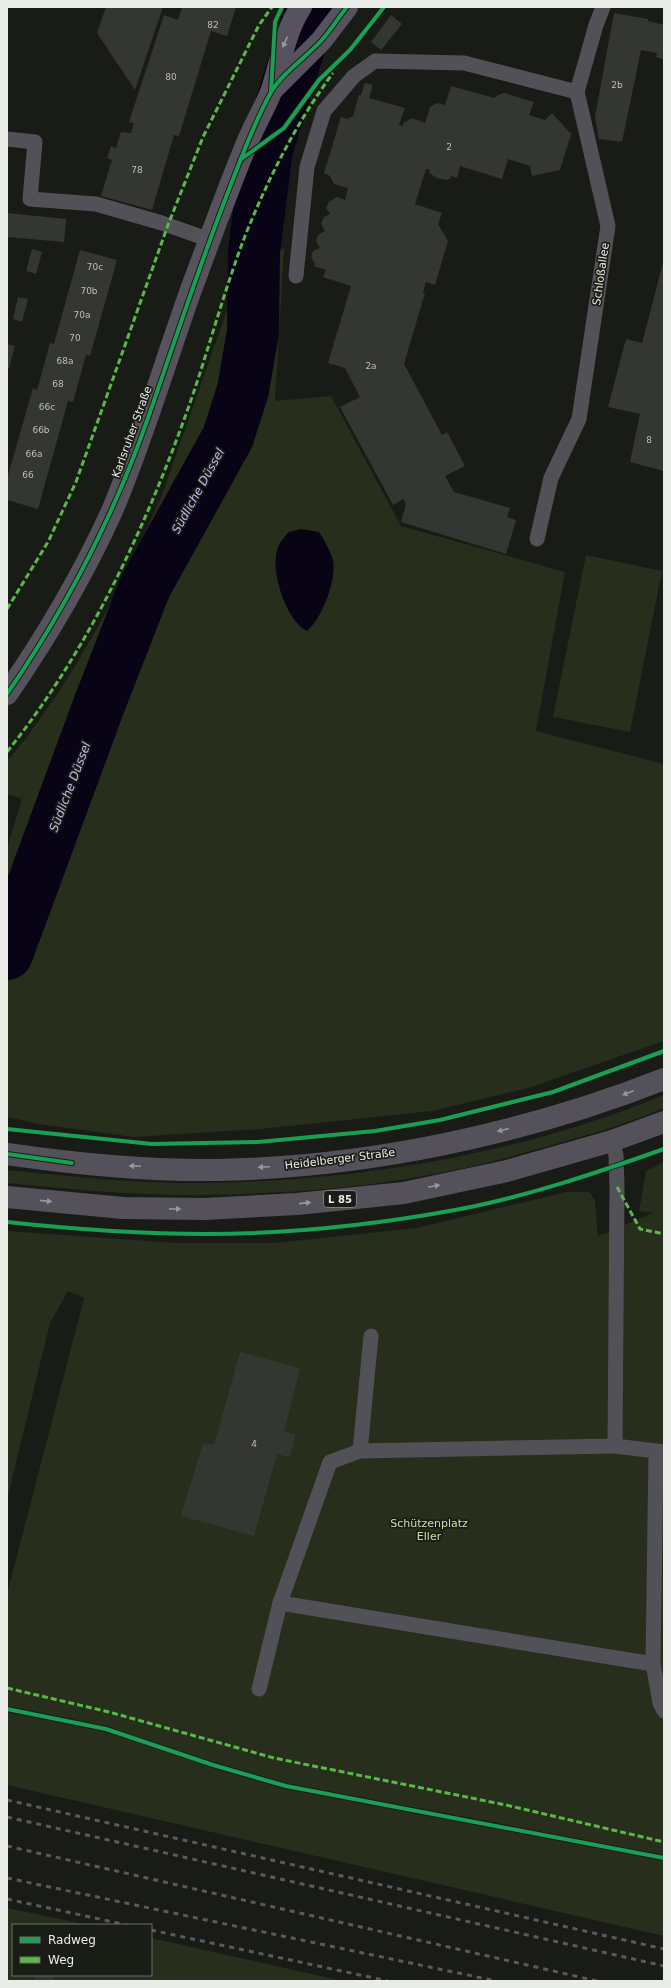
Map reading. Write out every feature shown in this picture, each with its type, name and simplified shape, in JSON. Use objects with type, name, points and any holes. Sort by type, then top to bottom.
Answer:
[{"type":"main road","name":"Karlsruher Straße","points":[[7,694],[36,652],[67,600],[111,512],[148,420],[225,198],[247,143],[271,92],[283,47],[301,7]]},
{"type":"main road","name":"Karlsruher Straße","points":[[271,92],[321,41],[347,7]]},
{"type":"main road","name":"Heidelberger Straße","points":[[7,1154],[72,1163],[218,1170],[286,1166],[379,1155],[445,1144],[553,1117],[623,1095],[664,1079]]},
{"type":"main road","name":"L 85","points":[[7,1197],[130,1208],[204,1209],[297,1204],[404,1193],[507,1171],[612,1141],[664,1122]]},
{"type":"lane","name":"Schloßallee","points":[[537,539],[550,478],[580,419],[608,226],[577,92],[596,25],[603,7]]},
{"type":"lane","points":[[296,276],[307,168],[324,111],[354,76],[375,61],[464,63],[577,92]]},
{"type":"lane","points":[[7,139],[35,142],[30,199],[96,204],[162,223],[210,240]]},
{"type":"lane","points":[[612,1141],[616,1155],[617,1194],[615,1446]]},
{"type":"lane","points":[[360,1451],[371,1336]]},
{"type":"lane","points":[[259,1689],[280,1602],[330,1462],[360,1451],[615,1446],[660,1452],[653,1664],[660,1703],[664,1711]]},
{"type":"lane","points":[[280,1602],[653,1664]]},
{"type":"green space","points":[[284,248],[275,401],[331,396],[401,526],[565,572],[536,731],[664,764],[664,1041],[528,1088],[432,1111],[261,1129],[133,1137],[39,1124],[7,1117],[7,848],[22,799],[7,794],[7,761],[24,741],[59,692],[120,587],[162,495],[239,276]]},
{"type":"green space","points":[[586,555],[662,571],[630,732],[553,717]]},
{"type":"green space","points":[[664,1095],[664,1108],[637,1119],[597,1132],[477,1165],[429,1175],[372,1184],[287,1192],[177,1195],[104,1192],[7,1183],[7,1170],[102,1179],[174,1183],[257,1181],[376,1171],[494,1149],[552,1134],[608,1116]]},
{"type":"green space","name":"Schützenplatz Eller","points":[[664,1162],[664,1936],[7,1785],[7,1594],[84,1298],[68,1291],[50,1323],[7,1500],[7,1231],[177,1243],[275,1243],[416,1228],[567,1192],[589,1192],[595,1200],[598,1236],[653,1213],[639,1211],[646,1171]]},
{"type":"green space","points":[[7,1908],[84,1924],[12,1924],[12,1976],[152,1976],[152,1938],[343,1981],[7,1981]]},
{"type":"shaded area","points":[[301,529],[319,532],[333,560],[334,568],[330,588],[323,608],[318,618],[307,631],[292,617],[286,606],[281,594],[276,568],[276,557],[280,543],[289,532]]},
{"type":"building","points":[[106,7],[163,7],[135,90],[97,33]]},
{"type":"building","points":[[182,7],[236,7],[227,36],[211,31],[179,136],[174,135],[152,210],[101,196],[112,160],[107,158],[111,146],[116,148],[121,132],[131,133],[134,123],[129,122],[164,15],[178,20]]},
{"type":"building","points":[[614,13],[648,19],[648,21],[664,25],[664,60],[656,57],[657,53],[641,50],[622,142],[599,139],[595,117]]},
{"type":"building","points":[[391,15],[402,24],[381,50],[371,42]]},
{"type":"building","points":[[365,83],[373,85],[369,98],[405,108],[399,125],[403,126],[403,123],[412,118],[425,123],[430,107],[437,103],[445,105],[451,86],[495,98],[496,96],[504,93],[534,102],[529,115],[545,120],[552,113],[571,134],[560,170],[532,176],[530,166],[508,159],[502,179],[460,166],[457,178],[451,176],[450,179],[446,180],[437,178],[429,173],[430,170],[426,169],[415,204],[442,213],[438,224],[448,241],[435,285],[426,282],[423,293],[425,293],[404,364],[442,435],[447,432],[465,466],[445,476],[454,492],[510,508],[507,517],[516,520],[506,554],[401,522],[406,504],[403,499],[393,505],[340,407],[360,397],[345,368],[328,363],[351,286],[323,277],[326,270],[314,266],[315,264],[311,257],[313,251],[320,248],[316,241],[318,235],[325,231],[321,224],[324,217],[330,214],[326,208],[329,202],[337,197],[345,200],[348,188],[334,184],[330,176],[324,173],[341,117],[347,119],[353,116],[359,95],[361,95]]},
{"type":"building","points":[[7,213],[66,219],[64,242],[7,237]]},
{"type":"building","points":[[32,249],[42,252],[36,274],[26,271]]},
{"type":"building","points":[[80,250],[117,260],[90,356],[86,355],[73,402],[68,401],[38,509],[7,500],[7,479],[33,388],[37,390],[50,343],[54,344]]},
{"type":"building","points":[[664,259],[664,471],[630,462],[640,414],[608,407],[626,339],[642,343]]},
{"type":"building","points":[[18,297],[28,299],[22,322],[13,319]]},
{"type":"building","points":[[7,344],[15,346],[9,369],[7,368]]},
{"type":"building","points":[[240,1352],[300,1368],[284,1432],[295,1434],[293,1445],[289,1457],[277,1454],[254,1536],[181,1516],[203,1443],[214,1445]]},
{"type":"building","points":[[36,1976],[54,1976],[53,1981],[34,1981]]},
{"type":"waterway","name":"Südliche Düssel","points":[[7,954],[99,705],[145,587],[228,437],[243,390],[253,332],[254,251],[267,149],[312,7]]},
{"type":"railway","points":[[7,1800],[664,1949]]},
{"type":"railway","points":[[7,1817],[664,1966]]},
{"type":"railway","points":[[7,1846],[597,1981]]},
{"type":"railway","points":[[7,1878],[496,1981]]},
{"type":"railway","points":[[7,1899],[122,1924]]},
{"type":"railway","points":[[152,1930],[388,1981]]},
{"type":"marked path","points":[[7,609],[48,542],[76,482],[168,225],[203,137],[259,25],[272,7]]},
{"type":"marked path","points":[[7,752],[37,712],[90,629],[135,540],[155,495],[190,403],[245,236],[284,152],[307,112],[333,73]]},
{"type":"marked path","points":[[617,1187],[640,1229],[664,1234]]},
{"type":"marked path","points":[[7,1688],[109,1712],[274,1758],[506,1805],[664,1842]]},
{"type":"cycle path","points":[[271,92],[275,22],[282,7]]},
{"type":"cycle path","points":[[7,694],[69,595],[104,526],[120,490],[135,454],[219,216],[248,140],[264,105],[274,87],[321,41],[347,7]]},
{"type":"cycle path","points":[[240,160],[284,128],[319,80],[350,50],[384,7]]},
{"type":"cycle path","points":[[7,1129],[152,1144],[258,1142],[375,1131],[440,1120],[553,1092],[664,1051]]},
{"type":"cycle path","points":[[7,1222],[106,1231],[205,1234],[236,1234],[330,1228],[393,1220],[482,1205],[587,1175],[664,1149]]},
{"type":"cycle path","points":[[7,1154],[72,1163]]},
{"type":"cycle path","points":[[7,1709],[106,1729],[213,1765],[286,1786],[664,1858]]}]
